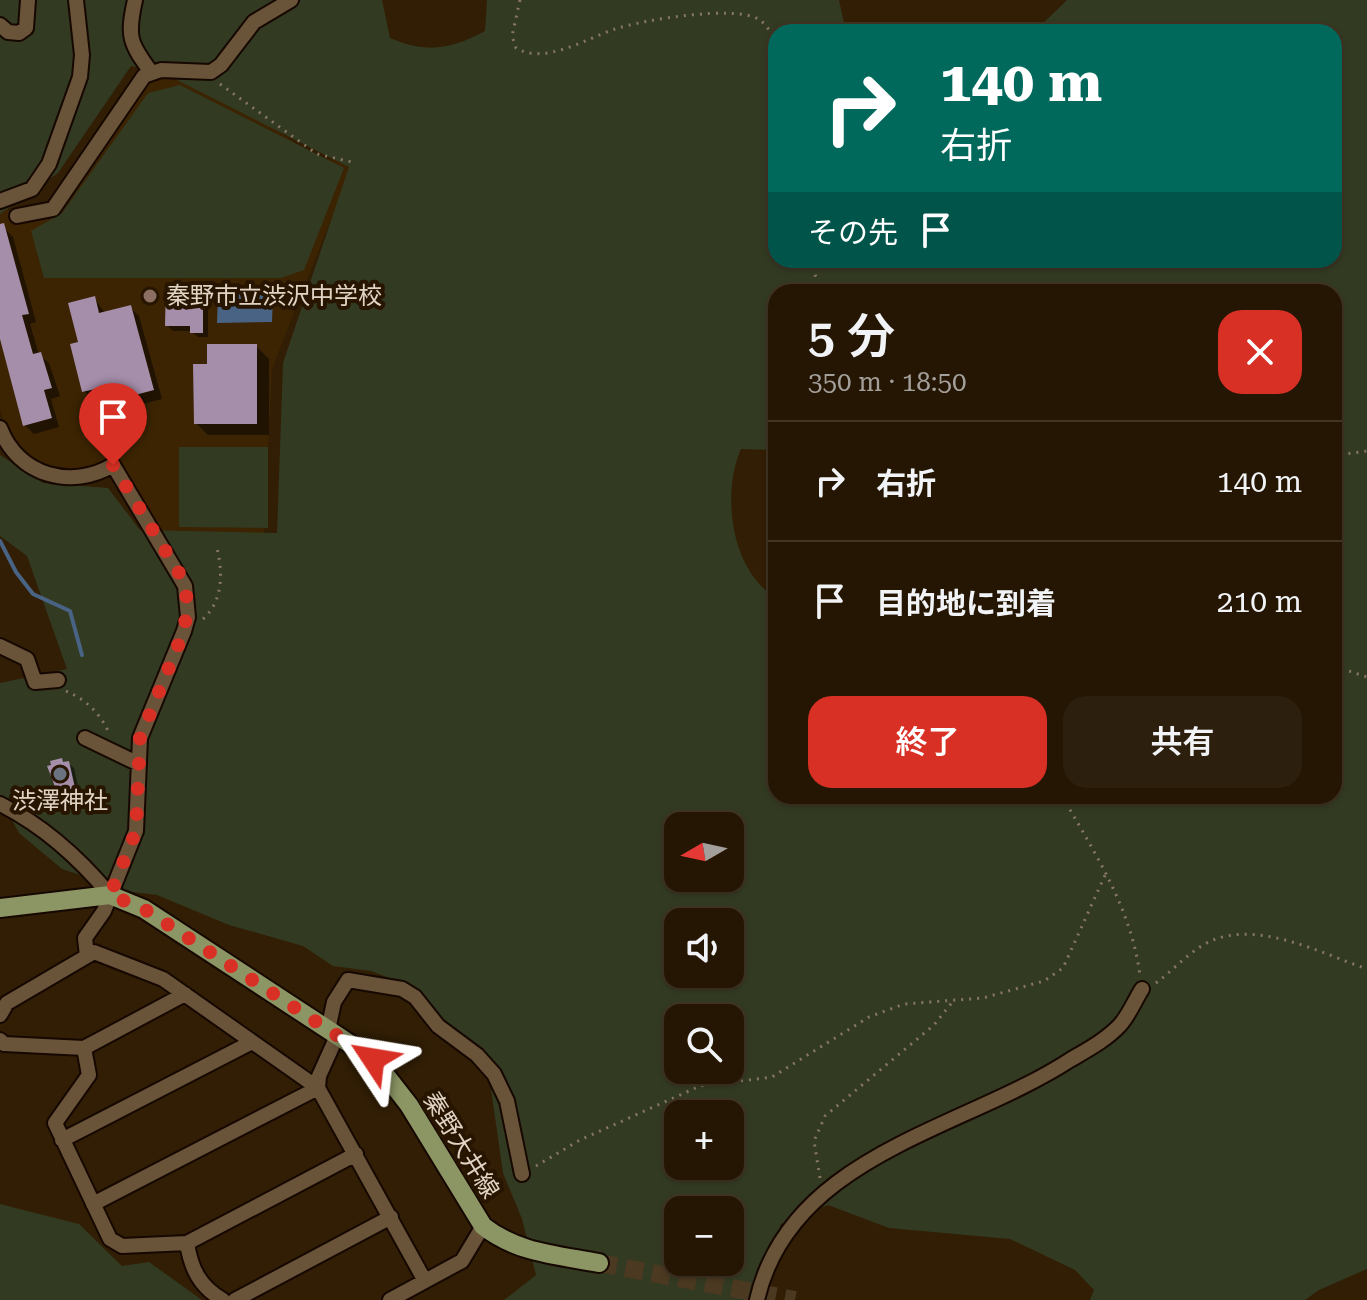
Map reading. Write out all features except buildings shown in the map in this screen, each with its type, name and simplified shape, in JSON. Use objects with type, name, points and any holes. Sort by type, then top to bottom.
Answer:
[{"type":"main road","points":[[0,908],[110,895]]},
{"type":"main road","name":"秦野大井線","points":[[110,895],[144,909],[373,1059],[409,1105],[483,1226],[517,1248],[599,1263]]},
{"type":"street","points":[[0,25],[8,32],[19,33],[26,28],[28,0]]},
{"type":"street","points":[[76,0],[82,55],[77,87],[41,179],[32,189],[7,199],[18,222],[53,209],[144,76],[161,70],[211,72],[221,65],[254,22],[291,0]]},
{"type":"street","points":[[135,0],[128,22],[133,47],[152,73]]},
{"type":"street","points":[[0,428],[5,441],[18,456],[61,478],[93,477],[113,465],[185,586],[185,627],[144,727],[136,831],[104,911],[85,938],[87,956]]},
{"type":"street","points":[[0,646],[27,659],[35,682],[58,680]]},
{"type":"street","points":[[85,738],[139,764]]},
{"type":"street","points":[[0,804],[19,814],[88,869],[110,895]]},
{"type":"street","points":[[0,1015],[7,1003],[94,952],[163,979],[318,1088],[425,1281]]},
{"type":"street","points":[[318,1088],[332,1033],[334,1002],[348,980],[389,985],[415,997],[438,1026],[477,1055],[494,1074],[512,1119],[522,1174]]},
{"type":"street","points":[[757,1300],[775,1252],[793,1225],[867,1160],[898,1142],[1049,1074],[1121,1024],[1142,989]]},
{"type":"street","points":[[0,1040],[4,1044],[84,1048],[185,994]]},
{"type":"street","points":[[62,1140],[252,1042]]},
{"type":"street","points":[[84,1048],[89,1075],[55,1123],[110,1239],[122,1246],[187,1243],[356,1154]]},
{"type":"street","points":[[93,1204],[318,1088]]},
{"type":"street","points":[[235,1300],[391,1217]]},
{"type":"street","points":[[390,1300],[462,1261],[483,1226]]},
{"type":"street","points":[[187,1243],[190,1263],[200,1281],[223,1300]]},
{"type":"path","points":[[520,0],[512,36],[516,48],[527,55],[548,52],[618,28],[738,13],[759,20],[768,30]]},
{"type":"path","points":[[211,72],[224,89],[317,154],[352,162]]},
{"type":"path","points":[[1342,456],[1367,451]]},
{"type":"path","points":[[185,627],[196,625],[216,601],[220,578],[217,548]]},
{"type":"path","points":[[1342,669],[1367,677]]},
{"type":"path","points":[[58,680],[64,690],[84,700],[95,710],[115,750]]},
{"type":"path","points":[[1067,804],[1106,873],[1136,942],[1142,989],[1154,984],[1206,944],[1237,933],[1285,942],[1367,969]]},
{"type":"path","points":[[522,1174],[580,1140],[700,1086],[772,1077],[887,1010],[916,1001],[954,1000],[1005,993],[1054,976],[1068,957],[1106,873]]},
{"type":"path","points":[[828,1192],[816,1160],[816,1129],[825,1116],[934,1025],[954,1000]]},
{"type":"shaded area","name":"秦野市立渋沢中学校","points":[[168,73],[223,91],[315,157],[353,163],[272,369],[264,534],[161,531],[114,453],[91,472],[65,474],[20,450],[5,427],[0,409],[0,205],[8,209],[12,222],[47,216],[150,77]]},
{"type":"green space","points":[[0,0],[382,0],[390,38],[427,48],[461,42],[485,31],[487,0],[839,0],[844,24],[768,24],[768,268],[1342,268],[1342,24],[1042,24],[1067,0],[1367,0],[1367,1269],[1319,1290],[1305,1300],[1090,1300],[1094,1290],[1075,1270],[1010,1239],[889,1228],[828,1205],[781,1224],[755,1300],[504,1300],[536,1275],[522,1219],[503,1173],[490,1082],[418,989],[371,971],[333,966],[303,946],[229,925],[157,895],[133,892],[62,869],[19,833],[0,797],[0,683],[67,669],[27,556],[0,536],[0,455],[43,483],[108,488],[140,530],[277,533],[283,363],[349,167],[163,73],[131,66],[58,173],[0,214]]},
{"type":"green space","points":[[180,85],[344,168],[304,270],[281,278],[44,278],[31,231],[62,213],[148,93]]},
{"type":"green space","points":[[179,447],[268,447],[268,528],[179,527]]},
{"type":"green space","points":[[0,1204],[79,1224],[122,1266],[149,1262],[202,1300],[0,1300]]},
{"type":"water","points":[[218,294],[273,294],[272,322],[217,323]]},
{"type":"waterway","points":[[0,541],[16,572],[33,594],[70,611],[82,655]]},
{"type":"tunnel","points":[[599,1263],[795,1300]]},
{"type":"place","name":"秦野市立渋沢中学校","points":[[150,296]]},
{"type":"place","name":"渋澤神社","points":[[60,774]]},
{"type":"route","points":[[113,465],[179,573],[185,586],[188,617],[140,738],[136,831],[110,895],[144,909],[373,1059]]}]
